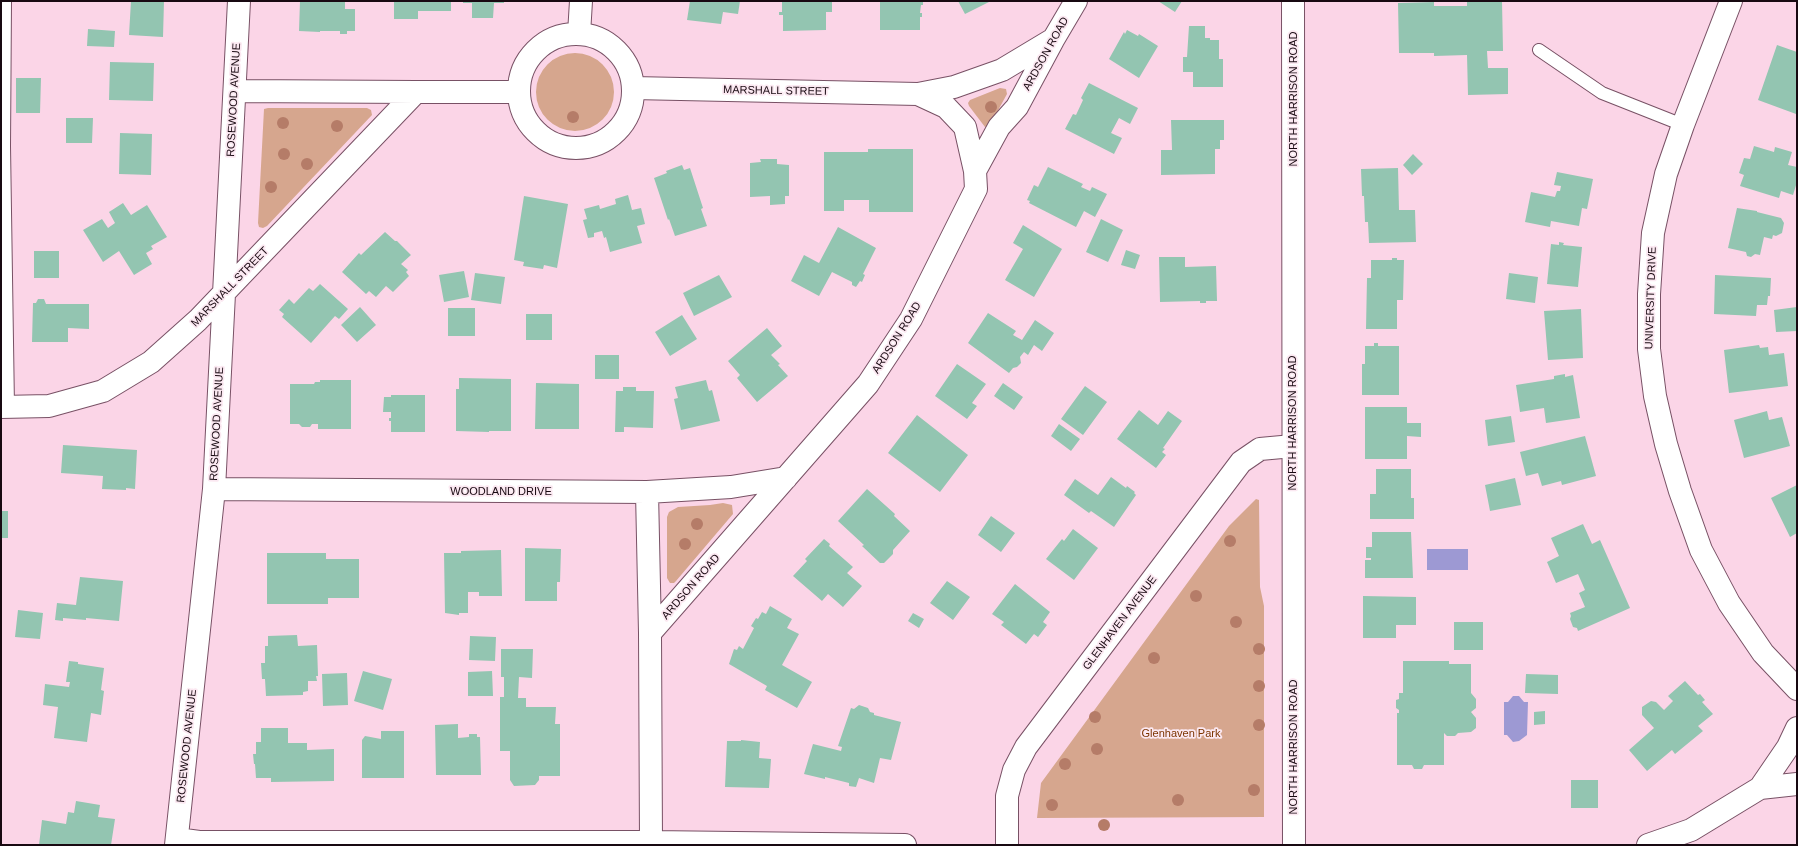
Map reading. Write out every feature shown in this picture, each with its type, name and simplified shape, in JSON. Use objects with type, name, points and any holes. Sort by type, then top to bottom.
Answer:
[{"type":"street","name":"ROSEWOOD AVENUE","points":[[177,842],[214,489],[239,1]]},
{"type":"street","points":[[579,34],[581,1]]},
{"type":"street","name":"ARDSON ROAD","points":[[650,633],[868,384],[911,318],[976,189],[975,171],[999,127],[1017,107],[1076,1]]},
{"type":"street","name":"NORTH HARRISON ROAD","points":[[1293,1],[1294,845]]},
{"type":"street","name":"UNIVERSITY DRIVE","points":[[1731,1],[1683,125],[1666,174],[1654,233],[1649,294],[1649,349],[1656,396],[1666,444],[1680,491],[1701,550],[1729,603],[1763,653],[1797,689]]},
{"type":"street","points":[[579,34],[592,36],[605,42],[616,51],[625,62],[630,74],[633,88],[631,104],[625,120],[615,133],[602,142],[580,148],[570,148],[554,144],[539,135],[528,123],[521,109],[518,92],[522,74],[530,57],[543,44],[560,36],[579,34]]},
{"type":"street","name":"MARSHALL STREET","points":[[633,88],[918,94],[954,86],[1002,70],[1053,40]]},
{"type":"street","points":[[235,92],[518,92]]},
{"type":"street","name":"MARSHALL STREET","points":[[5,407],[49,406],[103,391],[151,362],[198,320],[224,294],[416,92]]},
{"type":"street","name":"MARSHALL STREET","points":[[918,94],[946,107],[965,127],[975,171]]},
{"type":"street","name":"GLENHAVEN AVENUE","points":[[1007,845],[1007,796],[1014,770],[1026,747],[1241,462],[1260,449],[1293,446]]},
{"type":"street","name":"WOODLAND DRIVE","points":[[214,489],[647,492],[731,487],[786,478]]},
{"type":"street","name":"ARDSON ROAD","points":[[647,492],[650,633],[651,842]]},
{"type":"street","points":[[1648,845],[1691,830],[1760,788],[1788,747],[1797,728]]},
{"type":"street","points":[[1760,788],[1797,784]]},
{"type":"street","points":[[177,842],[651,842],[905,845]]},
{"type":"lane","points":[[5,1],[5,407]]},
{"type":"lane","points":[[1539,50],[1602,93],[1683,125]]},
{"type":"green space","points":[[567,53],[583,53],[597,59],[608,70],[614,84],[614,100],[608,114],[597,125],[583,131],[567,131],[553,125],[542,114],[536,100],[536,84],[542,70],[553,59]]},
{"type":"green space","points":[[1000,88],[1006,89],[1007,94],[990,125],[985,127],[968,103],[970,100]]},
{"type":"green space","points":[[367,108],[371,110],[372,115],[267,226],[263,228],[259,227],[258,223],[264,109]]},
{"type":"green space","name":"Glenhaven Park","points":[[1256,499],[1259,500],[1260,587],[1264,606],[1264,817],[1037,818],[1041,783],[1229,526]]},
{"type":"green space","points":[[723,503],[732,505],[733,514],[676,581],[674,583],[670,583],[667,578],[667,517],[669,512],[678,507]]},
{"type":"shaded area","points":[[1427,549],[1468,549],[1468,570],[1427,570]]},
{"type":"shaded area","points":[[1513,696],[1519,696],[1524,702],[1528,702],[1527,735],[1519,741],[1513,742],[1507,735],[1504,735],[1504,702],[1508,702]]},
{"type":"building","points":[[131,1],[164,1],[163,37],[129,35]]},
{"type":"building","points":[[300,1],[345,1],[345,9],[355,9],[355,31],[347,31],[347,34],[340,34],[340,31],[299,31]]},
{"type":"building","points":[[394,1],[451,1],[451,11],[418,11],[418,19],[394,19]]},
{"type":"building","points":[[463,1],[504,1],[504,3],[494,3],[493,18],[472,18],[472,3],[463,3]]},
{"type":"building","points":[[690,1],[740,1],[738,14],[723,12],[721,24],[687,20]]},
{"type":"building","points":[[782,1],[832,1],[832,12],[826,12],[826,30],[783,31],[783,15],[779,15],[779,12],[782,12]]},
{"type":"building","points":[[880,1],[923,1],[920,13],[922,13],[922,17],[920,17],[920,30],[880,30]]},
{"type":"building","points":[[958,1],[991,1],[965,14]]},
{"type":"building","points":[[1158,1],[1182,1],[1175,12]]},
{"type":"building","points":[[1467,1],[1502,1],[1503,51],[1487,51],[1488,68],[1508,68],[1508,94],[1468,95],[1467,55],[1434,56],[1434,53],[1399,53],[1398,3],[1434,2],[1434,6],[1467,6]]},
{"type":"building","points":[[1189,26],[1205,26],[1205,38],[1210,38],[1210,40],[1219,40],[1219,59],[1223,59],[1223,87],[1193,87],[1193,72],[1183,72],[1183,57],[1187,57]]},
{"type":"building","points":[[88,29],[115,31],[114,47],[87,46]]},
{"type":"building","points":[[1127,30],[1138,36],[1139,34],[1158,46],[1139,78],[1109,59],[1124,32],[1125,34]]},
{"type":"building","points":[[1777,45],[1797,52],[1796,114],[1758,100]]},
{"type":"building","points":[[110,62],[154,63],[153,101],[109,100]]},
{"type":"building","points":[[16,78],[41,78],[40,113],[16,113]]},
{"type":"building","points":[[1089,83],[1138,108],[1130,124],[1119,118],[1111,133],[1122,138],[1114,154],[1065,129],[1073,114],[1076,115],[1083,100],[1081,98]]},
{"type":"building","points":[[66,118],[93,118],[92,143],[66,143]]},
{"type":"building","points":[[1171,120],[1224,120],[1224,140],[1220,140],[1220,149],[1215,149],[1215,174],[1161,175],[1161,150],[1172,150]]},
{"type":"building","points":[[120,133],[152,134],[151,175],[119,174]]},
{"type":"building","points":[[1754,146],[1774,152],[1775,147],[1792,152],[1788,165],[1797,167],[1797,182],[1793,195],[1781,191],[1779,198],[1740,186],[1744,175],[1739,173],[1744,158],[1750,159]]},
{"type":"building","points":[[868,149],[913,149],[913,212],[869,212],[869,200],[844,200],[844,211],[824,211],[824,152],[868,152]]},
{"type":"building","points":[[1413,154],[1423,164],[1412,175],[1403,165]]},
{"type":"building","points":[[760,159],[777,159],[777,164],[789,165],[789,196],[785,196],[785,204],[770,205],[770,196],[750,197],[750,163],[761,162]]},
{"type":"building","points":[[682,165],[684,170],[690,168],[703,208],[701,209],[707,226],[675,236],[654,178],[667,173],[666,171]]},
{"type":"building","points":[[1048,167],[1083,184],[1081,187],[1090,191],[1092,187],[1107,194],[1095,217],[1084,211],[1076,227],[1029,203],[1030,201],[1027,200],[1034,185],[1038,187]]},
{"type":"building","points":[[1398,168],[1399,210],[1415,210],[1416,242],[1369,243],[1368,222],[1365,222],[1364,196],[1362,196],[1361,169]]},
{"type":"building","points":[[1557,172],[1593,179],[1587,209],[1582,208],[1579,226],[1551,221],[1550,227],[1525,222],[1531,192],[1555,197],[1557,191],[1560,191],[1561,186],[1554,185]]},
{"type":"building","points":[[628,195],[632,210],[641,208],[645,224],[637,226],[642,243],[610,252],[606,237],[604,238],[602,231],[594,233],[594,237],[588,238],[583,220],[587,219],[584,209],[599,205],[600,209],[616,204],[615,199]]},
{"type":"building","points":[[524,196],[568,204],[557,268],[544,265],[543,269],[523,266],[524,262],[514,260]]},
{"type":"building","points":[[123,203],[131,215],[147,205],[167,237],[151,246],[153,249],[146,253],[152,264],[134,275],[119,251],[103,262],[83,230],[102,219],[108,228],[115,223],[109,212]]},
{"type":"building","points":[[1737,208],[1757,211],[1781,218],[1784,223],[1782,233],[1776,236],[1773,235],[1772,239],[1764,237],[1760,255],[1755,254],[1751,257],[1747,256],[1746,252],[1728,248]]},
{"type":"building","points":[[1101,219],[1123,230],[1108,262],[1086,252]]},
{"type":"building","points":[[1023,225],[1062,249],[1034,297],[1005,280],[1023,249],[1013,243]]},
{"type":"building","points":[[838,227],[876,248],[863,274],[865,275],[862,282],[860,281],[856,287],[852,285],[852,282],[832,272],[819,296],[791,281],[804,255],[819,263]]},
{"type":"building","points":[[385,232],[397,241],[411,255],[401,264],[408,270],[406,272],[409,276],[393,292],[386,286],[376,297],[369,291],[366,294],[342,272],[359,253],[361,255]]},
{"type":"building","points":[[1559,242],[1564,243],[1563,245],[1582,247],[1578,287],[1547,284],[1551,244],[1559,245]]},
{"type":"building","points":[[1126,250],[1140,255],[1135,269],[1121,265]]},
{"type":"building","points":[[34,251],[59,251],[59,278],[34,278]]},
{"type":"building","points":[[1159,257],[1185,257],[1185,267],[1216,266],[1217,301],[1206,301],[1206,303],[1200,303],[1200,301],[1160,302]]},
{"type":"building","points":[[1392,258],[1404,260],[1403,300],[1397,300],[1397,329],[1366,329],[1367,278],[1371,278],[1371,260],[1392,260]]},
{"type":"building","points":[[464,271],[469,297],[444,302],[439,275]]},
{"type":"building","points":[[475,273],[505,277],[501,304],[471,300]]},
{"type":"building","points":[[1509,273],[1538,277],[1535,303],[1506,299]]},
{"type":"building","points":[[719,275],[732,297],[694,316],[683,293]]},
{"type":"building","points":[[1715,275],[1771,278],[1770,296],[1768,296],[1767,305],[1757,305],[1756,316],[1714,314]]},
{"type":"building","points":[[320,284],[348,309],[339,319],[335,316],[311,343],[282,317],[284,314],[279,310],[289,299],[294,304],[309,288],[313,291]]},
{"type":"building","points":[[38,299],[44,299],[46,304],[89,304],[89,329],[68,328],[68,342],[32,342],[33,303],[36,303]]},
{"type":"building","points":[[360,307],[376,325],[357,342],[341,325]]},
{"type":"building","points":[[1797,307],[1797,331],[1776,332],[1774,310]]},
{"type":"building","points":[[448,308],[475,308],[475,336],[448,336]]},
{"type":"building","points":[[1581,309],[1583,358],[1548,360],[1544,311]]},
{"type":"building","points":[[988,313],[1016,331],[1013,335],[1022,340],[1035,320],[1054,333],[1042,351],[1034,345],[1028,355],[1024,352],[1020,357],[1021,363],[1017,367],[1013,368],[1009,373],[968,343]]},
{"type":"building","points":[[526,314],[552,314],[552,340],[526,340]]},
{"type":"building","points":[[682,315],[697,339],[670,356],[655,332]]},
{"type":"building","points":[[767,328],[782,346],[771,355],[780,364],[778,365],[788,376],[757,402],[737,378],[740,375],[728,361]]},
{"type":"building","points":[[1374,343],[1378,343],[1378,346],[1399,346],[1399,395],[1362,395],[1362,364],[1365,364],[1365,346],[1374,346]]},
{"type":"building","points":[[1759,345],[1760,348],[1768,347],[1769,355],[1784,353],[1788,386],[1729,393],[1724,350]]},
{"type":"building","points":[[595,355],[619,355],[619,379],[595,379]]},
{"type":"building","points":[[957,364],[986,384],[972,403],[977,406],[967,419],[935,396]]},
{"type":"building","points":[[1565,374],[1565,377],[1573,375],[1580,418],[1546,423],[1544,408],[1520,412],[1516,385],[1554,379],[1554,376]]},
{"type":"building","points":[[459,378],[511,379],[511,431],[456,431],[456,389],[459,389]]},
{"type":"building","points":[[320,380],[351,380],[351,429],[318,429],[318,424],[312,424],[310,427],[302,427],[299,424],[290,424],[290,384],[314,384],[315,382],[320,382]]},
{"type":"building","points":[[706,380],[709,391],[712,390],[720,421],[681,430],[674,399],[678,398],[675,387]]},
{"type":"building","points":[[536,383],[579,384],[579,429],[535,429]]},
{"type":"building","points":[[1003,383],[1023,397],[1014,410],[994,396]]},
{"type":"building","points":[[1085,386],[1107,402],[1083,435],[1061,419]]},
{"type":"building","points":[[623,387],[636,387],[636,391],[654,391],[653,428],[624,427],[624,432],[615,432],[616,391],[623,391]]},
{"type":"building","points":[[391,395],[425,395],[425,432],[391,432],[391,421],[389,421],[389,418],[391,418],[391,412],[383,412],[384,397],[391,397]]},
{"type":"building","points":[[1365,407],[1407,407],[1407,423],[1421,423],[1421,437],[1407,436],[1407,459],[1365,459]]},
{"type":"building","points":[[1139,410],[1158,425],[1168,411],[1182,421],[1163,448],[1165,449],[1162,452],[1166,455],[1156,468],[1117,439]]},
{"type":"building","points":[[1767,411],[1769,420],[1782,417],[1790,446],[1744,458],[1734,420]]},
{"type":"building","points":[[917,415],[968,455],[940,492],[888,453]]},
{"type":"building","points":[[1511,416],[1515,442],[1488,446],[1485,420]]},
{"type":"building","points":[[1059,424],[1080,439],[1071,451],[1051,436]]},
{"type":"building","points":[[1585,436],[1596,476],[1562,485],[1561,481],[1542,486],[1538,473],[1526,476],[1520,452]]},
{"type":"building","points":[[63,445],[137,450],[135,489],[102,489],[103,476],[61,473]]},
{"type":"building","points":[[1376,469],[1411,469],[1411,498],[1414,498],[1414,519],[1370,519],[1370,494],[1376,494]]},
{"type":"building","points":[[1111,477],[1126,488],[1127,486],[1135,492],[1134,493],[1136,495],[1114,527],[1091,511],[1089,513],[1064,495],[1075,479],[1098,495]]},
{"type":"building","points":[[1515,478],[1521,505],[1490,511],[1485,485]]},
{"type":"building","points":[[1797,485],[1797,533],[1790,537],[1771,498]]},
{"type":"building","points":[[867,489],[895,514],[894,516],[910,531],[893,550],[893,554],[884,563],[880,563],[862,546],[864,545],[838,521]]},
{"type":"building","points":[[1,511],[8,511],[8,538],[1,538]]},
{"type":"building","points":[[991,516],[1015,533],[1001,552],[978,535]]},
{"type":"building","points":[[1583,524],[1592,544],[1600,540],[1630,608],[1578,631],[1577,628],[1573,627],[1570,619],[1570,613],[1585,607],[1579,593],[1585,590],[1578,574],[1556,583],[1547,562],[1559,556],[1551,538]]},
{"type":"building","points":[[1073,529],[1098,548],[1074,580],[1046,559],[1062,539],[1064,541]]},
{"type":"building","points":[[1372,532],[1411,532],[1413,578],[1365,578],[1365,560],[1371,560],[1371,558],[1366,558],[1366,547],[1372,547]]},
{"type":"building","points":[[824,539],[830,544],[829,546],[853,567],[847,573],[862,586],[843,607],[828,594],[822,601],[793,576],[807,561],[805,559]]},
{"type":"building","points":[[525,548],[561,549],[560,582],[557,582],[557,601],[525,601]]},
{"type":"building","points":[[501,550],[502,596],[479,596],[479,592],[468,592],[468,613],[459,613],[459,615],[445,613],[444,553]]},
{"type":"building","points":[[267,553],[326,553],[326,559],[359,559],[359,598],[328,598],[328,604],[267,604]]},
{"type":"building","points":[[80,577],[123,581],[119,621],[86,618],[86,620],[63,618],[63,621],[55,620],[57,603],[76,605]]},
{"type":"building","points":[[947,581],[970,597],[953,620],[930,603]]},
{"type":"building","points":[[1015,584],[1050,612],[1043,622],[1047,625],[1038,637],[1034,634],[1026,644],[1001,625],[1004,622],[992,614]]},
{"type":"building","points":[[1363,596],[1416,597],[1416,625],[1396,625],[1396,638],[1363,638]]},
{"type":"building","points":[[770,606],[792,619],[787,628],[799,634],[782,665],[812,682],[797,708],[765,690],[767,686],[729,664],[734,649],[737,650],[739,646],[743,649],[754,628],[751,626],[756,618],[758,619],[762,612],[766,614]]},
{"type":"building","points":[[18,610],[43,613],[40,639],[15,637]]},
{"type":"building","points":[[913,613],[924,619],[919,628],[908,621]]},
{"type":"building","points":[[1454,622],[1483,622],[1483,650],[1454,650]]},
{"type":"building","points":[[297,635],[298,646],[317,645],[317,681],[308,681],[308,691],[303,692],[303,695],[266,696],[265,679],[262,679],[261,663],[265,663],[265,646],[268,646],[268,636]]},
{"type":"building","points":[[470,636],[496,637],[495,661],[469,660]]},
{"type":"building","points":[[501,649],[533,649],[532,678],[519,677],[518,698],[526,698],[526,707],[556,707],[555,724],[560,724],[560,776],[539,776],[539,780],[535,785],[514,786],[510,780],[510,751],[500,751],[500,697],[504,697],[504,677],[501,677]]},
{"type":"building","points":[[69,661],[104,668],[101,690],[104,691],[101,715],[91,713],[87,742],[54,738],[58,707],[43,705],[45,684],[69,687],[70,682],[66,682]]},
{"type":"building","points":[[1403,661],[1449,661],[1449,664],[1471,664],[1471,693],[1476,699],[1476,708],[1471,712],[1476,718],[1476,728],[1471,732],[1458,733],[1455,736],[1447,736],[1444,733],[1444,765],[1424,765],[1422,769],[1414,769],[1412,765],[1397,765],[1397,713],[1399,713],[1399,710],[1396,708],[1396,700],[1399,699],[1399,693],[1403,693]]},
{"type":"building","points":[[363,671],[392,679],[383,710],[354,701]]},
{"type":"building","points":[[492,671],[493,696],[468,696],[468,672]]},
{"type":"building","points":[[347,673],[348,705],[323,706],[322,674]]},
{"type":"building","points":[[1526,674],[1558,675],[1558,694],[1525,693]]},
{"type":"building","points":[[1685,681],[1698,695],[1700,694],[1705,700],[1702,702],[1713,714],[1698,726],[1703,731],[1675,754],[1672,750],[1647,771],[1629,750],[1654,728],[1642,715],[1642,707],[1651,701],[1656,702],[1664,710],[1673,701],[1668,696]]},
{"type":"building","points":[[859,705],[868,708],[870,712],[874,713],[874,715],[901,722],[891,760],[880,758],[874,783],[859,778],[856,787],[849,786],[849,783],[825,777],[825,779],[804,774],[813,744],[841,751],[842,747],[838,746],[851,708],[854,709]]},
{"type":"building","points":[[1545,711],[1545,724],[1534,725],[1534,712]]},
{"type":"building","points":[[458,724],[458,738],[469,737],[469,734],[477,734],[477,737],[480,737],[481,775],[436,775],[435,725]]},
{"type":"building","points":[[261,728],[288,728],[288,743],[307,743],[307,750],[334,749],[334,781],[271,782],[271,778],[256,778],[253,754],[256,754],[256,742],[261,742]]},
{"type":"building","points":[[381,731],[404,731],[404,778],[362,778],[362,740],[365,736],[381,739]]},
{"type":"building","points":[[741,740],[760,742],[759,758],[771,759],[769,788],[725,787],[727,741]]},
{"type":"building","points":[[1571,780],[1598,780],[1598,808],[1571,808]]},
{"type":"building","points":[[76,801],[100,805],[98,817],[115,819],[111,845],[39,845],[42,820],[66,824],[68,812],[74,813]]}]
